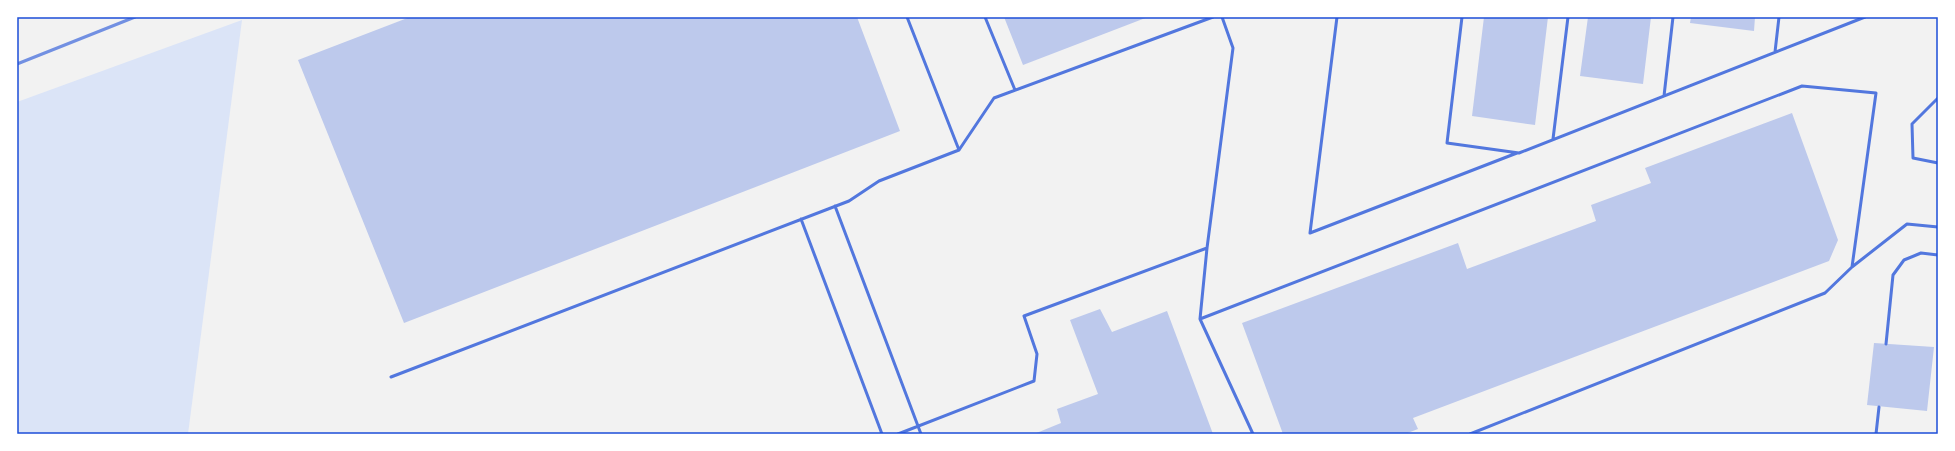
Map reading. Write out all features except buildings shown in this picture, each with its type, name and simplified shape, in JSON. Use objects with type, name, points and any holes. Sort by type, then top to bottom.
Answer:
[{"type":"lane","points":[[907,17],[959,150]]},
{"type":"lane","points":[[986,17],[1015,90]]},
{"type":"lane","points":[[391,377],[849,201],[879,181],[959,150],[994,98],[1213,17]]},
{"type":"lane","points":[[1222,17],[1233,48],[1207,248],[1200,319],[1253,434]]},
{"type":"lane","points":[[1337,17],[1310,233],[1865,17]]},
{"type":"lane","points":[[1462,17],[1447,143],[1518,153]]},
{"type":"lane","points":[[1553,139],[1568,17]]},
{"type":"lane","points":[[1664,96],[1673,17]]},
{"type":"lane","points":[[1775,52],[1779,17]]},
{"type":"lane","points":[[1200,319],[1802,86],[1876,93],[1852,267]]},
{"type":"lane","points":[[1938,98],[1912,124],[1913,158],[1938,162]]},
{"type":"lane","points":[[834,206],[920,434]]},
{"type":"lane","points":[[801,219],[882,434]]},
{"type":"lane","points":[[1470,434],[1825,293],[1852,267],[1907,224],[1938,226]]},
{"type":"lane","points":[[898,434],[1034,381],[1037,354],[1024,316],[1207,248]]},
{"type":"lane","points":[[1886,344],[1893,275],[1904,260],[1921,253],[1938,255]]},
{"type":"lane","points":[[1876,434],[1879,406]]},
{"type":"shaded area","points":[[242,20],[188,434],[17,434],[17,102]]},
{"type":"railway","points":[[17,64],[135,17]]}]
